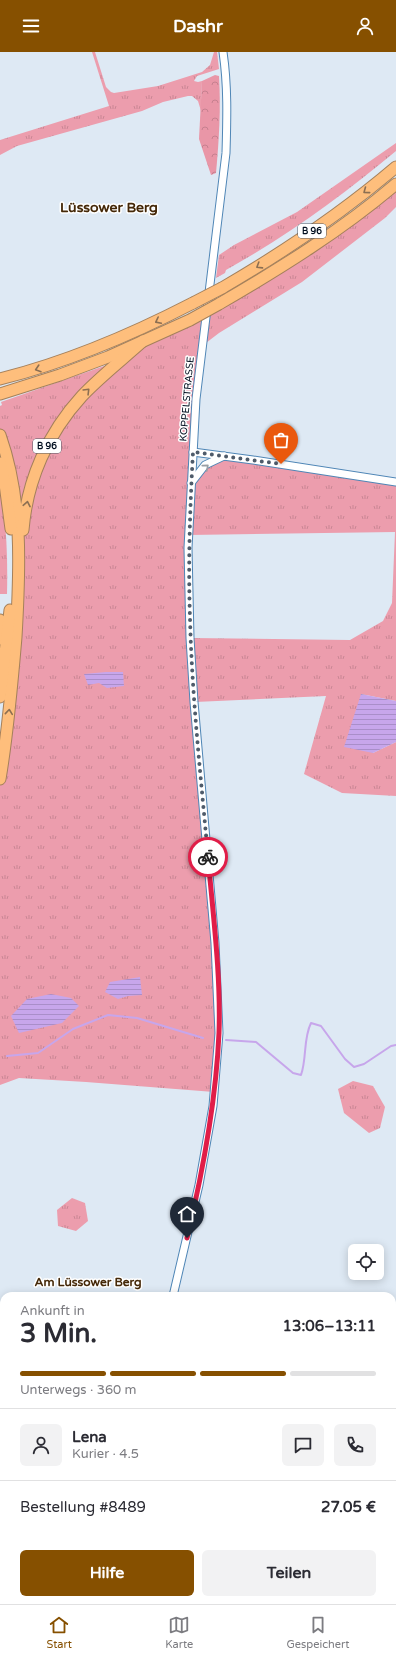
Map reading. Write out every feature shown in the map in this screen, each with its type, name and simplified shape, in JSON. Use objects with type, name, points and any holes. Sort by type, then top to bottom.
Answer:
[{"type":"highway","name":"B 96","points":[[0,379],[34,371],[103,345],[139,330],[222,288],[298,242],[373,186],[396,166]]},
{"type":"highway","name":"B 96","points":[[0,394],[60,375],[190,320],[220,304],[301,255],[358,214],[396,184]]},
{"type":"highway","name":"B 96","points":[[18,585],[26,505],[37,469],[50,441],[70,410],[83,396],[143,341]]},
{"type":"highway","points":[[0,435],[7,454],[16,504],[19,554],[14,657],[0,779]]},
{"type":"highway","points":[[0,463],[5,484],[11,534],[10,617],[0,697]]},
{"type":"highway","points":[[0,620],[5,657]]},
{"type":"street","name":"KOPPELSTRASSE","points":[[174,1292],[199,1185],[213,1106],[219,1032],[215,944],[194,702],[190,638],[188,548],[197,386],[226,153],[228,113],[226,72],[223,52]]},
{"type":"street","points":[[193,452],[396,482]]},
{"type":"street","points":[[191,482],[205,465],[224,456]]},
{"type":"green space","points":[[92,52],[95,52],[106,87],[114,93],[158,86],[202,72],[210,65],[214,52],[217,52],[219,69],[197,76],[194,81],[202,81],[201,111],[198,101],[192,96],[188,96],[163,102],[142,111],[17,146],[0,155],[0,140],[109,106]]},
{"type":"green space","points":[[215,75],[219,76],[220,100],[216,173],[211,175],[199,139],[202,81]]},
{"type":"green space","points":[[396,143],[396,151],[314,215],[226,270],[225,273],[216,278],[219,255],[234,245],[297,212]]},
{"type":"green space","points":[[396,184],[396,207],[385,218],[302,282],[219,333],[202,346],[191,482],[205,465],[224,456],[396,482],[396,701],[361,694],[373,753],[396,742],[396,796],[342,793],[304,774],[326,696],[195,702],[219,1033],[214,1092],[19,1078],[0,1085],[0,779],[26,505],[60,424],[143,341],[219,304]],"holes":[[[395,532],[392,603],[383,621],[350,640],[191,638],[189,535]]]},
{"type":"green space","points":[[107,365],[108,367],[65,411],[22,512],[0,430],[1,402]]},
{"type":"green space","points":[[0,481],[6,537],[7,594],[0,594]]},
{"type":"green space","points":[[353,1081],[373,1086],[385,1107],[380,1128],[369,1133],[344,1113],[338,1089]]},
{"type":"green space","points":[[72,1198],[85,1203],[88,1221],[76,1231],[58,1226],[57,1210]]},
{"type":"shaded area","points":[[123,672],[124,686],[107,688],[99,683],[88,685],[84,674]]},
{"type":"shaded area","points":[[361,694],[396,701],[396,742],[373,753],[344,747]]},
{"type":"shaded area","points":[[140,977],[142,995],[128,996],[118,999],[105,992],[110,982]]},
{"type":"shaded area","points":[[51,994],[71,998],[79,1006],[62,1023],[19,1033],[11,1016],[27,999]]},
{"type":"waterway","points":[[7,1056],[38,1053],[73,1029],[108,1015],[137,1018],[203,1038]]},
{"type":"waterway","points":[[226,1040],[256,1042],[293,1073],[301,1075],[307,1035],[311,1023],[321,1026],[345,1059],[354,1067],[364,1064],[391,1046],[396,1045]]},
{"type":"way so far","points":[[208,857],[194,702],[190,638],[188,548],[193,452],[281,464]]},
{"type":"district","name":"Lüssower Berg","points":[[109,207]]},
{"type":"district","name":"Am Lüssower Berg","points":[[88,1282]]},
{"type":"route","points":[[187,1238],[199,1185],[213,1106],[219,1032],[217,967],[208,857]]}]
